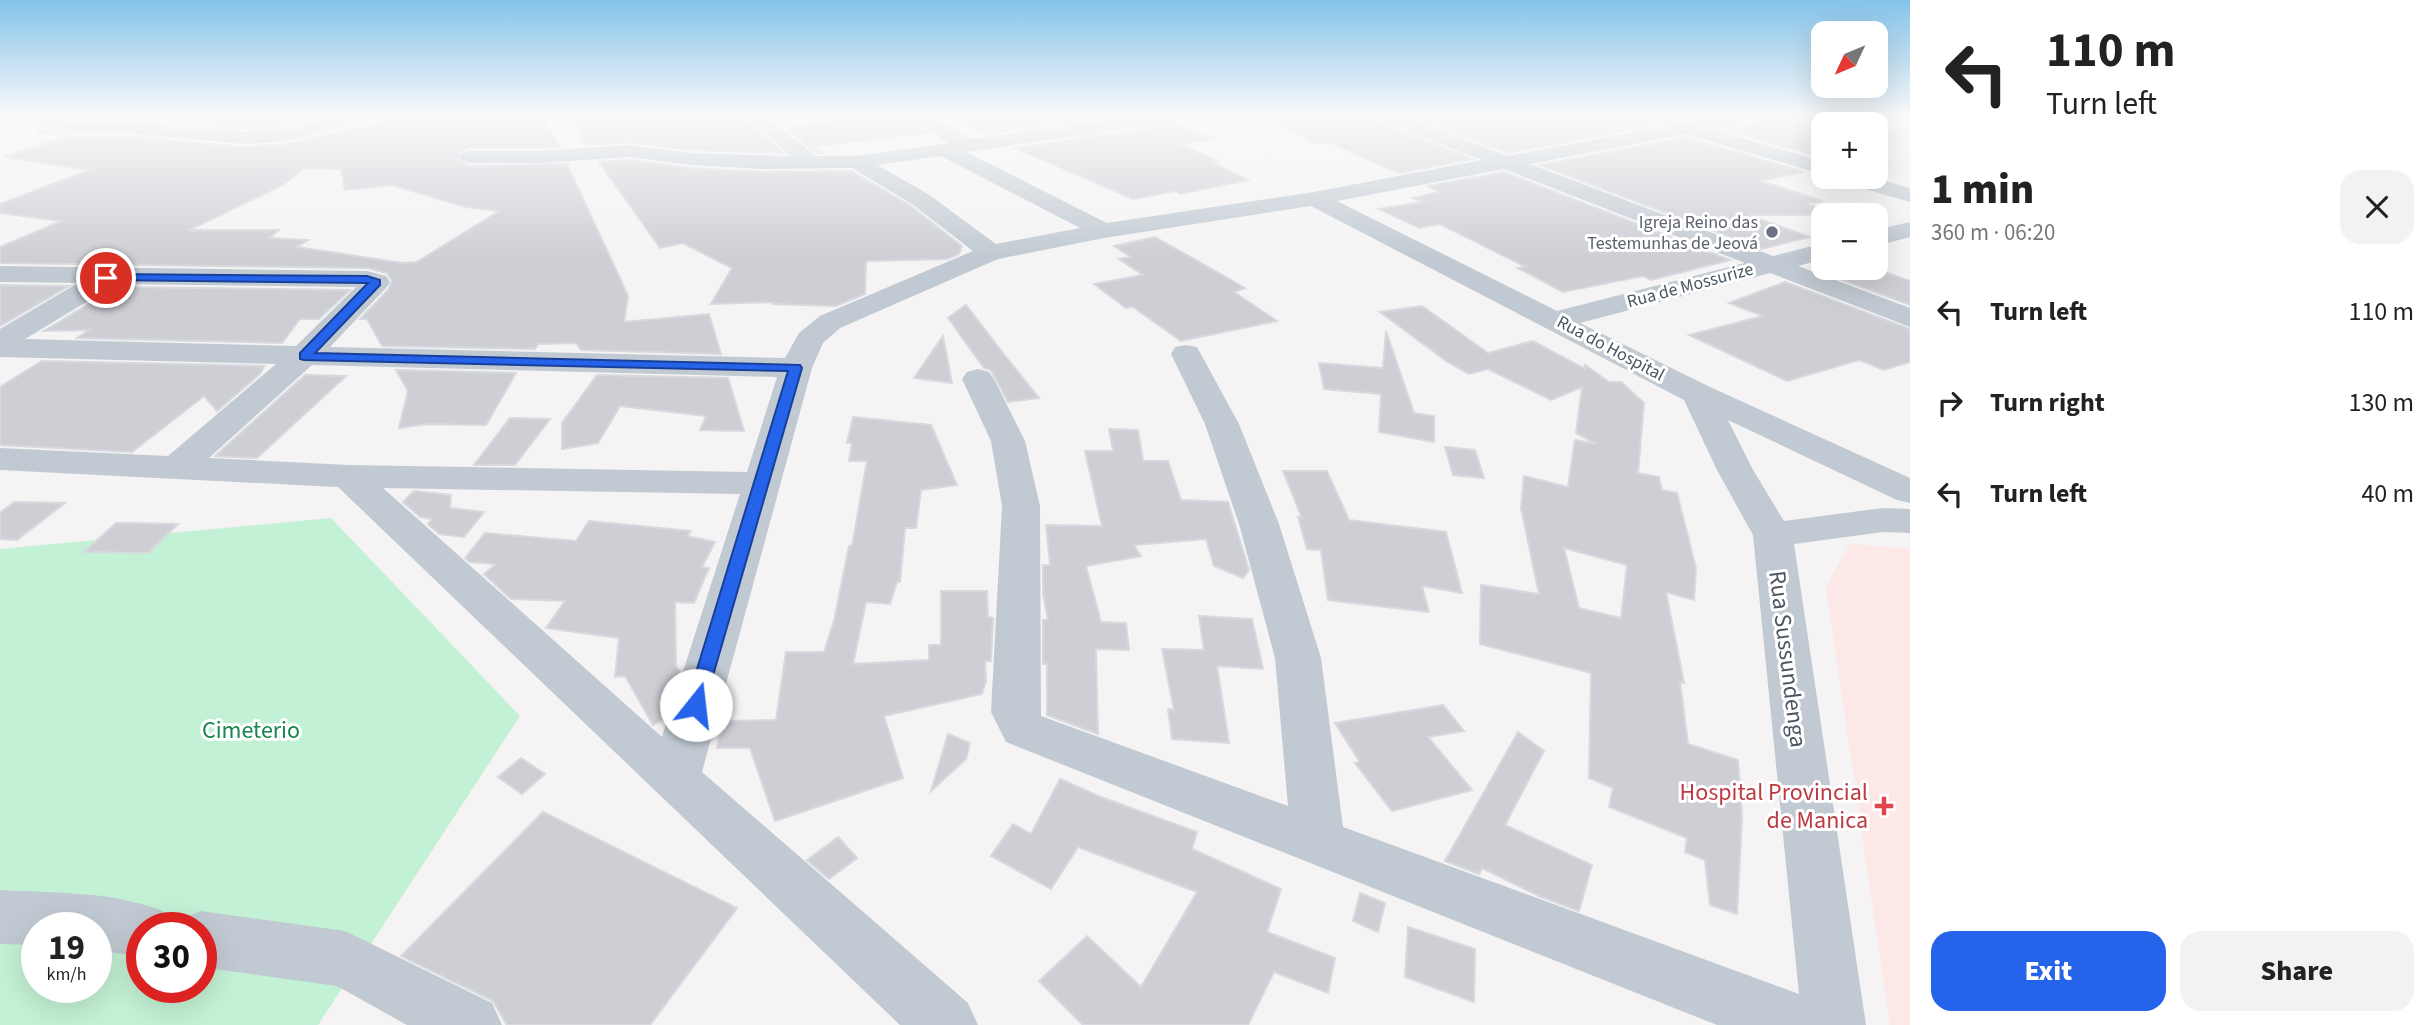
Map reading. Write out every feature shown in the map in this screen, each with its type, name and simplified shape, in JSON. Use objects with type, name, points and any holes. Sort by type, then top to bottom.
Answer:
[{"type":"street","points":[[857,163],[920,199],[991,253]]},
{"type":"street","points":[[983,163],[1104,231]]},
{"type":"street","points":[[674,779],[796,368],[810,339],[830,322],[991,253],[1104,231],[1314,200],[1501,163]]},
{"type":"street","points":[[1507,163],[1910,318]]},
{"type":"street","points":[[1888,189],[1910,195]]},
{"type":"street","name":"Rua do Hospital","points":[[1314,200],[1557,320],[1698,394],[1910,492]]},
{"type":"street","points":[[1888,235],[1910,229]]},
{"type":"street","name":"Rua de Mossurize","points":[[1557,320],[1811,254]]},
{"type":"street","points":[[0,274],[106,278],[367,279],[376,282],[304,356],[179,466]]},
{"type":"street","points":[[0,342],[106,278]]},
{"type":"street","points":[[0,348],[796,368]]},
{"type":"street","points":[[1186,355],[1222,425],[1241,474],[1259,524],[1298,658],[1318,841]]},
{"type":"street","points":[[978,379],[1008,441],[1021,506],[1015,712],[1023,729],[1797,1025]]},
{"type":"street","name":"Rua Sussundenga","points":[[1698,394],[1735,470],[1773,535],[1834,1025]]},
{"type":"street","points":[[0,459],[348,476],[762,483]]},
{"type":"street","points":[[348,476],[674,779],[946,1025]]},
{"type":"street","points":[[1773,535],[1883,520],[1910,521]]},
{"type":"street","points":[[0,917],[81,921],[126,928]]},
{"type":"street","points":[[217,941],[345,959],[470,1025]]},
{"type":"shaded area","name":"Hospital Provincial de Manica","points":[[1850,544],[1910,549],[1910,1025],[1890,1025],[1826,587]]},
{"type":"green space","name":"Cimeterio","points":[[331,518],[520,716],[318,1025],[0,1025],[0,549]]},
{"type":"building","points":[[42,163],[463,163],[469,166],[567,164],[628,296],[624,322],[709,314],[721,354],[581,350],[576,343],[538,344],[535,349],[382,346],[367,319],[360,319],[388,290],[392,281],[387,273],[367,268],[0,263],[0,247],[61,221],[0,213],[0,204],[89,170]],"holes":[[[304,168],[341,169],[345,190],[392,185],[466,207],[499,211],[417,262],[402,263],[297,247],[308,240],[269,238],[279,230],[189,230],[283,185]]]},
{"type":"building","points":[[600,163],[651,163],[760,172],[851,171],[911,206],[962,246],[959,254],[947,259],[866,261],[865,294],[836,306],[773,304],[774,302],[711,304],[732,268],[683,243],[660,248]]},
{"type":"building","points":[[1049,163],[1214,163],[1248,180],[1180,194],[1175,191],[1133,199]]},
{"type":"building","points":[[1376,163],[1453,163],[1399,173]]},
{"type":"building","points":[[1772,163],[1803,172],[1761,181],[1823,201],[1807,204],[1811,205],[1811,215],[1748,215],[1810,237],[1761,249],[1540,165]]},
{"type":"building","points":[[1504,172],[1730,260],[1651,280],[1643,276],[1563,292],[1518,268],[1526,267],[1440,224],[1419,228],[1379,209],[1423,202],[1413,198],[1439,192],[1428,186]]},
{"type":"building","points":[[1155,237],[1245,288],[1234,292],[1277,321],[1181,341],[1133,307],[1126,308],[1094,284],[1143,275],[1119,259],[1131,257],[1114,246]]},
{"type":"building","points":[[1888,273],[1910,281],[1910,305],[1842,280],[1888,280]]},
{"type":"building","points":[[1785,282],[1910,329],[1910,362],[1884,370],[1859,360],[1787,381],[1689,335],[1763,316],[1729,303]]},
{"type":"building","points":[[0,285],[69,286],[0,326]]},
{"type":"building","points":[[117,287],[350,290],[319,319],[300,319],[282,343],[77,338],[89,330],[44,331]]},
{"type":"building","points":[[966,305],[1039,398],[1008,402],[991,370],[984,368],[948,318]]},
{"type":"building","points":[[1422,306],[1488,353],[1533,341],[1585,369],[1585,365],[1609,382],[1621,382],[1644,403],[1638,473],[1659,477],[1662,490],[1677,493],[1696,568],[1694,600],[1666,592],[1684,683],[1680,682],[1688,744],[1738,760],[1742,818],[1737,914],[1710,905],[1705,860],[1685,852],[1687,838],[1609,807],[1613,788],[1589,778],[1591,673],[1480,644],[1481,585],[1539,594],[1521,508],[1524,476],[1568,487],[1575,440],[1596,444],[1576,433],[1582,387],[1551,400],[1488,369],[1469,374],[1446,361],[1380,312]],"holes":[[[1564,548],[1627,565],[1621,618],[1579,608]]]},
{"type":"building","points":[[1386,331],[1414,413],[1434,416],[1434,442],[1379,432],[1381,394],[1324,389],[1319,363],[1383,368]]},
{"type":"building","points":[[943,336],[952,383],[914,378]]},
{"type":"building","points":[[42,361],[264,366],[260,374],[217,411],[204,396],[132,452],[0,445],[0,387]]},
{"type":"building","points":[[396,370],[516,373],[486,425],[427,424],[399,428],[408,391]]},
{"type":"building","points":[[305,375],[346,376],[257,458],[215,456]]},
{"type":"building","points":[[597,375],[728,378],[744,431],[700,430],[706,416],[620,406],[598,443],[562,449],[562,423]]},
{"type":"building","points":[[853,417],[931,425],[957,485],[921,490],[916,528],[905,528],[900,582],[897,582],[890,604],[866,602],[853,664],[929,660],[929,645],[941,645],[941,591],[987,591],[988,617],[993,618],[991,661],[985,661],[986,681],[982,694],[884,716],[903,778],[775,821],[750,748],[717,748],[722,721],[776,720],[786,652],[824,652],[834,621],[849,546],[852,546],[867,461],[849,461],[852,443],[847,443]]},
{"type":"building","points":[[510,418],[550,419],[515,465],[474,465]]},
{"type":"building","points":[[1109,429],[1138,430],[1143,461],[1168,461],[1181,500],[1228,502],[1249,570],[1243,578],[1214,566],[1206,539],[1134,545],[1141,556],[1086,566],[1101,622],[1126,623],[1129,650],[1096,649],[1098,734],[1047,715],[1047,664],[1043,664],[1043,620],[1048,620],[1043,594],[1043,565],[1050,565],[1046,525],[1102,526],[1085,451],[1113,451]]},
{"type":"building","points":[[1445,447],[1475,450],[1484,478],[1453,475]]},
{"type":"building","points":[[1283,471],[1327,471],[1349,520],[1446,532],[1462,593],[1422,586],[1429,612],[1328,600],[1321,550],[1307,549],[1298,517],[1302,518]]},
{"type":"building","points":[[414,491],[451,495],[450,508],[484,512],[464,537],[439,534],[428,524],[432,519],[420,517],[403,502]]},
{"type":"building","points":[[14,502],[65,503],[17,540],[0,539],[0,513]]},
{"type":"building","points":[[589,521],[691,531],[687,536],[715,542],[702,567],[709,568],[694,603],[675,602],[676,666],[680,672],[665,719],[653,725],[625,676],[615,677],[619,638],[546,628],[565,601],[511,599],[484,574],[496,564],[470,562],[465,558],[485,533],[576,541]]},
{"type":"building","points":[[116,523],[178,524],[148,553],[84,552]]},
{"type":"building","points":[[1199,616],[1252,619],[1263,669],[1217,666],[1229,743],[1172,739],[1168,709],[1174,710],[1162,649],[1204,650]]},
{"type":"building","points":[[1443,705],[1464,731],[1428,737],[1472,790],[1392,811],[1355,763],[1360,762],[1335,723]]},
{"type":"building","points":[[1518,732],[1544,751],[1505,825],[1592,865],[1579,911],[1541,897],[1482,868],[1479,874],[1445,861]]},
{"type":"building","points":[[948,734],[970,743],[966,759],[931,791]]},
{"type":"building","points":[[521,758],[545,774],[522,794],[498,777]]},
{"type":"building","points":[[1060,779],[1197,832],[1192,849],[1281,889],[1267,932],[1335,958],[1328,993],[1274,972],[1248,1025],[1083,1025],[1039,981],[1087,936],[1141,987],[1197,892],[1078,847],[1051,889],[991,856],[1013,824],[1031,834]]},
{"type":"building","points":[[543,812],[737,908],[650,1025],[507,1025],[493,1001],[401,956]]},
{"type":"building","points":[[838,837],[857,858],[829,879],[807,860]]},
{"type":"building","points":[[1360,893],[1385,903],[1378,932],[1353,921]]},
{"type":"building","points":[[1408,927],[1475,949],[1474,1002],[1405,977]]},
{"type":"place","name":"Igreja Reino das Testemunhas de Jeová","points":[[1772,232]]},
{"type":"place","name":"Hospital Provincial de Manica","points":[[1884,806]]},
{"type":"route","points":[[106,278],[367,279],[376,282],[304,356],[796,368],[696,705]]}]
